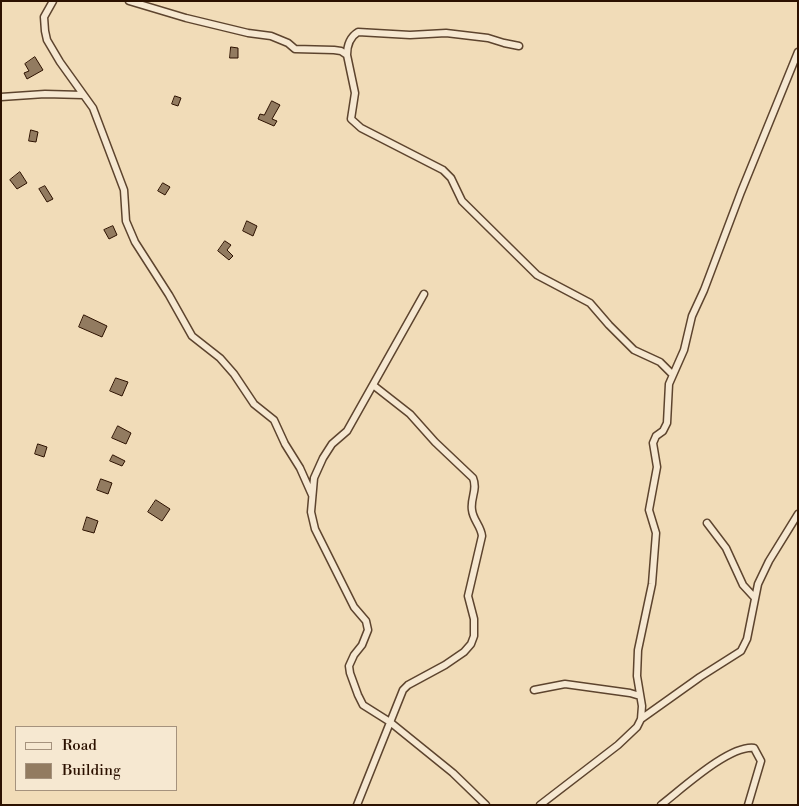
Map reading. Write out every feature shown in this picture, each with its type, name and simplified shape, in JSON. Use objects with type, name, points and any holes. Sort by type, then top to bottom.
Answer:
[{"type":"street","points":[[53,1],[44,17],[44,31],[47,40],[93,108],[124,190],[126,221],[135,242],[169,295],[192,336],[220,358],[234,374],[254,404],[274,420],[313,496]]},
{"type":"street","points":[[129,1],[186,18],[248,33],[271,36],[288,43],[295,49],[334,50],[341,51],[347,55]]},
{"type":"street","points":[[518,46],[504,44],[488,38],[446,33],[410,35],[358,32],[349,42],[347,55],[355,93],[351,114],[354,122],[361,128],[443,170],[451,178],[462,201],[537,274],[590,303],[634,350],[660,362],[672,374]]},
{"type":"street","points":[[641,720],[642,706],[637,676],[638,650],[652,584],[656,532],[648,510],[657,467],[653,443],[656,436],[663,431],[667,423],[669,384],[684,350],[692,316],[708,282],[741,192],[798,52]]},
{"type":"street","points":[[1,97],[45,94],[83,95]]},
{"type":"street","points":[[424,294],[347,431],[332,444],[323,458],[314,478],[311,512],[315,529],[354,607],[366,621],[368,630],[350,666],[350,673],[363,704],[390,722],[453,774],[486,805]]},
{"type":"street","points":[[356,805],[399,697],[408,685],[446,665],[464,652],[474,636],[474,619],[468,596],[482,536],[482,530],[472,512],[476,490],[473,478],[435,442],[410,414],[373,386]]},
{"type":"street","points":[[540,805],[618,745],[641,720],[700,677],[740,651],[747,640],[758,584],[769,561],[798,514]]},
{"type":"street","points":[[707,523],[726,548],[742,585],[754,598]]},
{"type":"street","points":[[534,690],[565,684],[640,696]]},
{"type":"street","points":[[661,805],[709,767],[740,749],[754,748],[761,761],[748,805]]},
{"type":"building","points":[[231,47],[238,48],[238,58],[230,58]]},
{"type":"building","points":[[35,57],[43,70],[27,79],[24,73],[29,71],[25,64]]},
{"type":"building","points":[[175,96],[181,98],[178,106],[172,104]]},
{"type":"building","points":[[272,101],[280,105],[272,119],[277,121],[274,126],[258,119],[260,114],[264,115]]},
{"type":"building","points":[[31,130],[38,132],[36,142],[29,141]]},
{"type":"building","points":[[20,172],[27,183],[17,189],[10,180]]},
{"type":"building","points":[[163,183],[170,187],[165,195],[158,191]]},
{"type":"building","points":[[45,186],[53,199],[47,202],[39,189]]},
{"type":"building","points":[[247,221],[257,226],[253,236],[243,231]]},
{"type":"building","points":[[113,226],[117,235],[109,239],[104,230]]},
{"type":"building","points":[[225,241],[231,245],[227,250],[233,256],[229,260],[218,251]]},
{"type":"building","points":[[84,315],[107,326],[102,337],[79,327]]},
{"type":"building","points":[[116,378],[128,382],[122,396],[110,391]]},
{"type":"building","points":[[118,426],[131,433],[126,444],[112,438]]},
{"type":"building","points":[[38,444],[47,447],[44,457],[35,454]]},
{"type":"building","points":[[113,455],[125,461],[122,466],[110,461]]},
{"type":"building","points":[[101,479],[112,483],[108,494],[97,490]]},
{"type":"building","points":[[156,500],[170,509],[162,521],[148,512]]},
{"type":"building","points":[[87,517],[98,521],[94,533],[83,530]]}]
